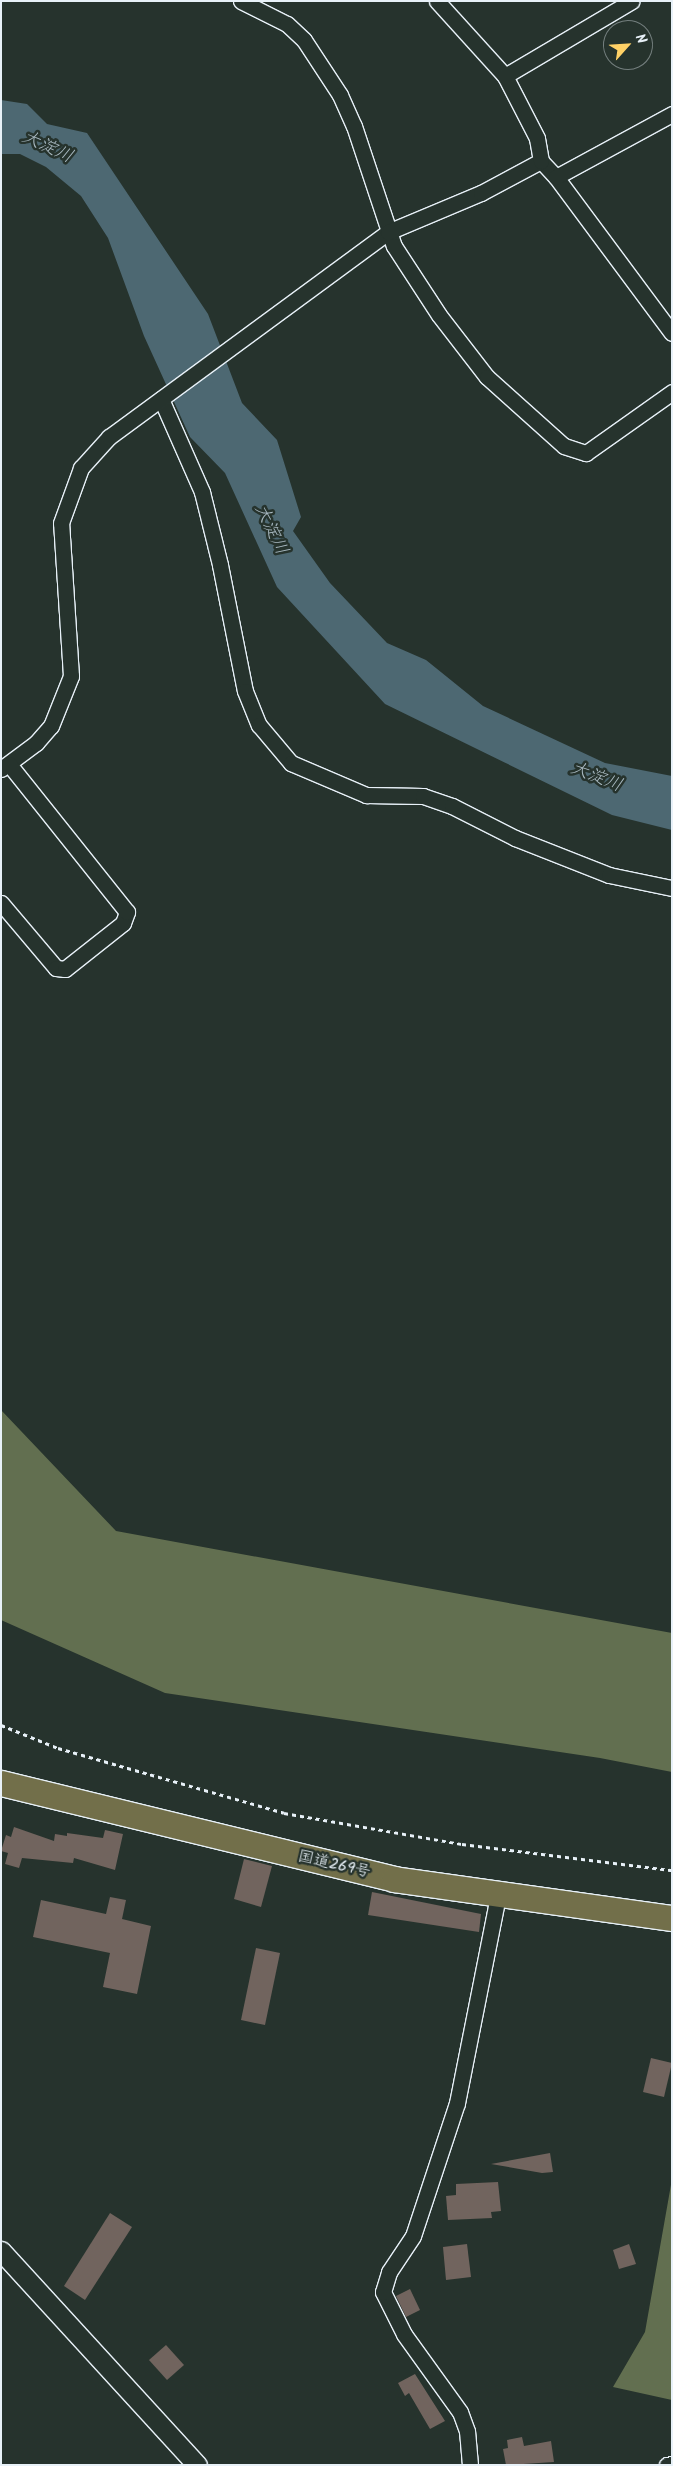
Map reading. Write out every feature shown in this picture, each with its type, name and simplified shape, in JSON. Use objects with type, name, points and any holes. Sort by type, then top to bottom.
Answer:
[{"type":"highway","name":"国道269号","points":[[1,1783],[394,1879],[498,1896],[672,1918]]},
{"type":"street","points":[[241,1],[287,24],[304,40],[335,87],[354,126],[388,232],[439,316],[487,377],[564,446],[586,453],[672,392]]},
{"type":"street","points":[[436,1],[505,76],[537,138],[541,161],[556,177],[672,333]]},
{"type":"street","points":[[505,76],[632,1]]},
{"type":"street","points":[[556,177],[672,114]]},
{"type":"street","points":[[1,903],[56,968],[65,969],[123,923],[127,912],[5,766],[51,726],[71,676],[61,523],[81,468],[109,437],[388,232],[481,193],[541,161]]},
{"type":"street","points":[[161,399],[202,492],[220,565],[245,691],[259,725],[291,763],[366,795],[423,796],[609,875],[672,888]]},
{"type":"street","points":[[470,2465],[467,2432],[460,2412],[404,2334],[383,2292],[389,2272],[413,2236],[457,2103],[498,1896]]},
{"type":"street","points":[[1,2251],[197,2465]]},
{"type":"street","points":[[667,2465],[672,2464]]},
{"type":"path","points":[[1,1726],[58,1748],[284,1813],[462,1844],[672,1870]]},
{"type":"green space","points":[[1,1410],[116,1531],[672,1633],[672,1772],[600,1758],[165,1693],[1,1620]]},
{"type":"green space","points":[[672,2179],[672,2400],[613,2387],[645,2332]]},
{"type":"water","name":"大淀川","points":[[1,100],[27,104],[47,124],[87,133],[208,314],[242,403],[277,440],[301,517],[293,531],[330,583],[387,643],[426,660],[483,706],[605,763],[672,776],[672,830],[612,815],[385,704],[277,587],[225,473],[190,437],[144,336],[108,238],[81,196],[46,167],[20,154],[1,154]]},
{"type":"building","points":[[14,1827],[54,1841],[55,1834],[67,1836],[67,1833],[103,1838],[105,1830],[123,1834],[115,1870],[74,1858],[73,1863],[22,1858],[19,1868],[5,1864],[8,1853],[1,1851],[6,1835],[11,1837]]},
{"type":"building","points":[[244,1859],[272,1866],[261,1907],[234,1899]]},
{"type":"building","points":[[372,1892],[481,1914],[479,1932],[368,1915]]},
{"type":"building","points":[[110,1897],[126,1900],[122,1919],[151,1926],[137,1994],[103,1987],[110,1953],[33,1937],[41,1900],[106,1914]]},
{"type":"building","points":[[256,1948],[280,1953],[265,2025],[241,2020]]},
{"type":"building","points":[[651,2058],[672,2063],[664,2097],[643,2092]]},
{"type":"building","points":[[550,2153],[553,2172],[542,2173],[491,2164]]},
{"type":"building","points":[[498,2182],[501,2211],[491,2212],[492,2218],[448,2220],[446,2196],[456,2195],[456,2184]]},
{"type":"building","points":[[110,2213],[132,2227],[85,2300],[64,2286]]},
{"type":"building","points":[[467,2244],[471,2277],[446,2280],[443,2247]]},
{"type":"building","points":[[629,2244],[636,2264],[619,2269],[613,2250]]},
{"type":"building","points":[[410,2289],[420,2310],[406,2317],[396,2296]]},
{"type":"building","points":[[166,2345],[184,2365],[167,2380],[149,2360]]},
{"type":"building","points":[[415,2374],[445,2421],[430,2429],[409,2393],[405,2396],[398,2383]]},
{"type":"building","points":[[522,2437],[524,2446],[551,2441],[554,2462],[506,2465],[503,2449],[508,2448],[507,2440]]}]
